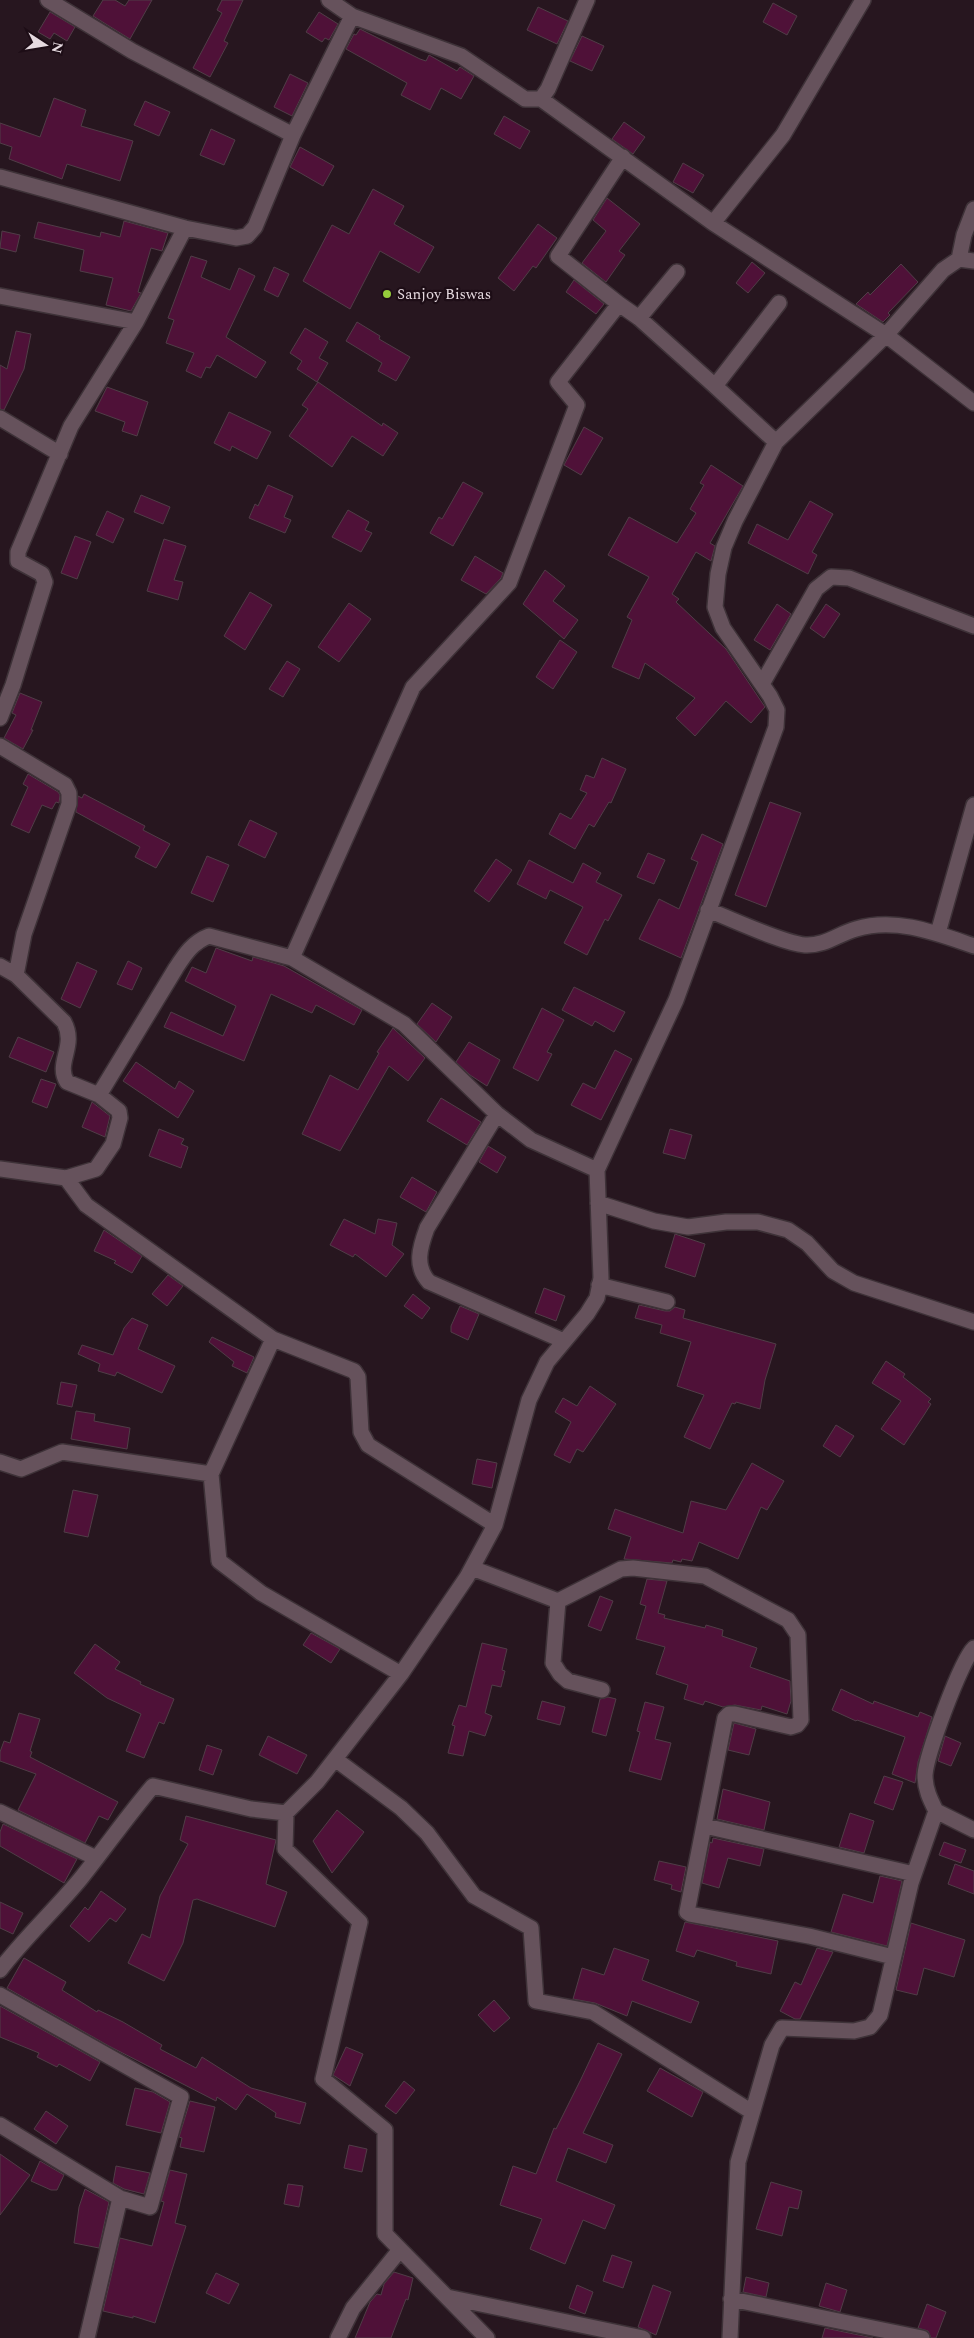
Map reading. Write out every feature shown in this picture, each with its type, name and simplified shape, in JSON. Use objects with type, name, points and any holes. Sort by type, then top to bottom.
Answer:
[{"type":"street","points":[[48,0],[132,51],[293,135]]},
{"type":"street","points":[[329,0],[352,16],[461,56],[525,98],[541,99],[713,223],[886,335],[974,403]]},
{"type":"street","points":[[541,99],[548,89],[587,0]]},
{"type":"street","points":[[713,223],[784,135],[863,0]]},
{"type":"street","points":[[0,177],[185,228],[236,238],[247,236],[255,227],[293,135],[352,16]]},
{"type":"street","points":[[623,157],[558,256],[639,318],[776,442]]},
{"type":"street","points":[[487,2338],[399,2251],[385,2234],[384,2130],[323,2080],[360,1922],[285,1849],[286,1813],[318,1782],[401,1674],[472,1568],[495,1525],[529,1400],[547,1362],[587,1314],[597,1298],[599,1285],[597,1170],[676,1000],[776,728],[777,710],[770,696],[723,628],[715,607],[718,574],[724,547],[734,521],[776,442],[886,335],[943,270],[966,260],[964,234],[974,209]]},
{"type":"street","points":[[0,718],[13,685],[45,582],[42,574],[18,561],[18,552],[71,426],[136,322],[185,228]]},
{"type":"street","points":[[639,318],[677,272]]},
{"type":"street","points":[[0,296],[136,322]]},
{"type":"street","points":[[715,386],[779,303]]},
{"type":"street","points":[[292,958],[414,687],[509,583],[577,404],[558,382],[619,304]]},
{"type":"street","points":[[0,418],[60,454]]},
{"type":"street","points":[[762,684],[816,589],[831,577],[849,578],[974,626]]},
{"type":"street","points":[[0,746],[65,785],[69,793],[69,804],[24,934],[16,975]]},
{"type":"street","points":[[938,933],[974,805]]},
{"type":"street","points":[[708,910],[780,938],[805,945],[827,942],[854,929],[877,924],[900,925],[938,933],[974,946]]},
{"type":"street","points":[[99,1095],[187,951],[198,940],[210,936],[292,958],[404,1024],[497,1114],[531,1140],[597,1170]]},
{"type":"street","points":[[0,966],[16,975],[64,1022],[70,1041],[62,1071],[68,1082],[99,1095],[119,1111],[120,1118],[113,1144],[96,1169],[66,1178],[0,1168]]},
{"type":"street","points":[[497,1114],[427,1228],[420,1245],[419,1264],[422,1274],[429,1282],[564,1341]]},
{"type":"street","points":[[66,1178],[86,1205],[273,1339],[354,1371],[358,1377],[360,1432],[368,1445],[495,1525]]},
{"type":"street","points":[[598,1203],[654,1222],[688,1227],[726,1222],[758,1222],[788,1230],[807,1243],[833,1271],[854,1283],[974,1322]]},
{"type":"street","points":[[599,1285],[667,1302]]},
{"type":"street","points":[[273,1339],[211,1474],[219,1561],[261,1593],[401,1674]]},
{"type":"street","points":[[0,1462],[21,1469],[62,1452],[211,1474]]},
{"type":"street","points":[[472,1568],[558,1601],[621,1569],[633,1568],[705,1576],[788,1620],[798,1635],[801,1720],[797,1725],[791,1727],[735,1714],[729,1714],[725,1718],[688,1908],[690,1914],[809,1936],[893,1957]]},
{"type":"street","points":[[558,1601],[553,1663],[560,1674],[568,1681],[602,1690]]},
{"type":"street","points":[[974,1648],[970,1652],[955,1683],[925,1773],[926,1790],[936,1811],[974,1830]]},
{"type":"street","points":[[336,1759],[402,1808],[427,1833],[474,1896],[531,1928],[536,2001],[593,2012],[752,2112]]},
{"type":"street","points":[[0,1970],[19,1945],[80,1879],[153,1786],[251,1810],[286,1813]]},
{"type":"street","points":[[730,2338],[738,2162],[772,2045],[782,2028],[854,2031],[870,2027],[880,2015],[914,1874],[936,1811]]},
{"type":"street","points":[[0,1812],[96,1858]]},
{"type":"street","points":[[704,1826],[914,1874]]},
{"type":"street","points":[[0,1995],[180,2097],[150,2207],[120,2198],[0,2126]]},
{"type":"street","points":[[87,2338],[120,2198]]},
{"type":"street","points":[[338,2338],[353,2308],[399,2251]]},
{"type":"street","points":[[446,2297],[643,2338]]},
{"type":"street","points":[[731,2299],[922,2338]]},
{"type":"building","points":[[103,0],[115,0],[125,6],[129,0],[152,0],[130,39],[93,16]]},
{"type":"building","points":[[222,0],[243,0],[224,41],[228,43],[210,77],[193,68],[222,13],[217,10]]},
{"type":"building","points":[[773,3],[797,16],[787,35],[763,22]]},
{"type":"building","points":[[538,7],[568,21],[557,44],[527,30]]},
{"type":"building","points":[[50,12],[75,27],[67,41],[54,33],[50,39],[38,32]]},
{"type":"building","points":[[319,12],[338,24],[329,40],[325,38],[322,42],[306,32]]},
{"type":"building","points":[[360,29],[420,59],[426,61],[429,55],[457,71],[460,67],[474,76],[461,99],[441,88],[430,110],[401,95],[407,83],[346,49],[354,34],[356,35]]},
{"type":"building","points":[[582,36],[604,46],[592,71],[570,61]]},
{"type":"building","points":[[290,74],[308,83],[292,116],[274,107]]},
{"type":"building","points":[[54,98],[86,110],[81,126],[133,141],[120,181],[67,164],[62,179],[9,159],[12,147],[0,143],[0,123],[40,137]]},
{"type":"building","points":[[145,101],[170,112],[159,136],[134,125]]},
{"type":"building","points":[[504,116],[530,131],[520,149],[494,134]]},
{"type":"building","points":[[624,122],[645,137],[633,154],[612,139]]},
{"type":"building","points":[[211,129],[235,140],[224,165],[200,155]]},
{"type":"building","points":[[300,147],[334,166],[323,186],[290,167]]},
{"type":"building","points":[[683,163],[704,175],[693,193],[673,182]]},
{"type":"building","points":[[373,189],[404,206],[394,224],[434,247],[419,273],[380,251],[350,309],[303,281],[332,225],[349,234]]},
{"type":"building","points":[[607,198],[640,224],[619,251],[625,255],[606,282],[582,263],[606,231],[593,220]]},
{"type":"building","points":[[124,221],[168,233],[162,251],[151,248],[138,292],[141,293],[131,311],[106,305],[113,278],[80,271],[84,250],[34,238],[38,222],[100,237],[101,232],[120,237]]},
{"type":"building","points":[[538,224],[557,238],[536,268],[533,266],[514,291],[498,278]]},
{"type":"building","points":[[2,231],[20,235],[16,252],[0,248]]},
{"type":"building","points":[[191,256],[207,261],[201,277],[230,290],[239,268],[255,276],[226,337],[266,362],[256,378],[217,355],[210,368],[206,367],[201,378],[186,371],[194,353],[166,343],[174,320],[168,318]]},
{"type":"building","points":[[752,262],[765,273],[748,293],[736,283]]},
{"type":"building","points":[[901,264],[918,282],[888,313],[890,315],[883,322],[856,304],[868,292],[870,295]]},
{"type":"building","points":[[274,267],[289,274],[278,297],[264,290]]},
{"type":"building","points":[[574,280],[604,304],[596,314],[566,292]]},
{"type":"building","points":[[357,322],[380,336],[379,339],[410,357],[396,381],[378,371],[382,363],[346,341]]},
{"type":"building","points":[[305,328],[328,342],[319,358],[328,363],[317,382],[297,369],[302,361],[290,353]]},
{"type":"building","points":[[16,331],[31,334],[24,369],[4,410],[0,409],[0,365],[7,369]]},
{"type":"building","points":[[318,382],[382,426],[383,423],[398,433],[383,456],[352,436],[332,467],[289,436],[308,409],[302,405]]},
{"type":"building","points":[[107,387],[148,402],[137,436],[122,431],[125,422],[95,411]]},
{"type":"building","points":[[229,412],[271,432],[257,459],[232,446],[230,451],[214,443]]},
{"type":"building","points":[[584,427],[603,438],[581,475],[564,465]]},
{"type":"building","points":[[711,465],[743,486],[710,543],[715,546],[711,561],[696,552],[672,594],[679,599],[676,602],[726,649],[765,707],[751,723],[726,701],[695,736],[676,718],[695,698],[645,663],[639,679],[612,667],[632,620],[627,617],[649,577],[608,555],[629,517],[677,543],[696,513],[690,509],[704,485],[700,483]]},
{"type":"building","points":[[463,482],[483,493],[453,546],[430,533],[439,517],[442,519]]},
{"type":"building","points":[[268,485],[293,496],[284,517],[291,520],[285,533],[249,518],[255,504],[258,506]]},
{"type":"building","points":[[141,495],[170,507],[163,524],[134,512]]},
{"type":"building","points":[[810,501],[833,514],[812,552],[817,555],[808,574],[748,543],[757,524],[788,540]]},
{"type":"building","points":[[348,510],[369,522],[365,530],[372,533],[361,552],[332,537]]},
{"type":"building","points":[[107,511],[124,519],[113,543],[96,535]]},
{"type":"building","points":[[75,536],[91,542],[77,579],[61,573]]},
{"type":"building","points":[[164,539],[186,546],[174,580],[183,582],[178,600],[147,591]]},
{"type":"building","points":[[475,556],[503,573],[501,578],[486,594],[461,580]]},
{"type":"building","points":[[545,570],[565,586],[553,601],[578,620],[564,639],[523,604]]},
{"type":"building","points":[[250,592],[272,605],[245,650],[224,636]]},
{"type":"building","points":[[349,603],[371,619],[339,662],[318,647]]},
{"type":"building","points":[[777,604],[791,614],[770,650],[754,640]]},
{"type":"building","points":[[826,604],[840,614],[824,638],[810,628]]},
{"type":"building","points":[[560,640],[577,652],[553,689],[536,677]]},
{"type":"building","points":[[287,661],[300,669],[283,697],[269,689]]},
{"type":"building","points":[[20,693],[42,702],[31,730],[33,730],[23,749],[4,738],[16,715],[12,713]]},
{"type":"building","points":[[602,758],[626,769],[611,803],[609,802],[594,827],[589,824],[575,849],[549,834],[560,813],[571,819],[587,793],[580,790],[586,775],[594,778]]},
{"type":"building","points":[[28,774],[60,795],[59,803],[56,802],[52,809],[42,805],[29,833],[11,825],[28,787],[23,784]]},
{"type":"building","points":[[84,794],[145,826],[143,830],[170,844],[156,868],[135,857],[140,847],[76,812],[78,796],[82,798]]},
{"type":"building","points":[[770,802],[801,813],[766,907],[735,895]]},
{"type":"building","points":[[250,820],[277,833],[265,858],[238,845]]},
{"type":"building","points":[[702,834],[723,844],[681,958],[639,939],[659,899],[679,909],[698,862],[691,859]]},
{"type":"building","points":[[648,853],[665,860],[654,884],[637,877]]},
{"type":"building","points":[[207,856],[229,865],[213,902],[191,893]]},
{"type":"building","points":[[496,859],[512,870],[489,902],[474,891]]},
{"type":"building","points":[[529,860],[573,883],[583,863],[601,873],[596,882],[622,895],[608,921],[605,919],[587,955],[564,943],[583,907],[550,890],[546,899],[517,884]]},
{"type":"building","points":[[216,948],[252,961],[253,957],[284,966],[362,1010],[354,1025],[316,1005],[312,1013],[271,994],[244,1061],[164,1027],[171,1012],[223,1036],[236,1006],[185,981],[192,967],[206,973]]},
{"type":"building","points":[[128,961],[142,968],[132,990],[117,984]]},
{"type":"building","points":[[77,962],[97,971],[80,1008],[61,999]]},
{"type":"building","points":[[574,987],[625,1012],[614,1032],[595,1021],[592,1026],[562,1010]]},
{"type":"building","points":[[432,1003],[452,1017],[436,1042],[417,1024]]},
{"type":"building","points":[[542,1008],[564,1020],[547,1052],[552,1054],[538,1081],[513,1068]]},
{"type":"building","points":[[393,1028],[425,1058],[408,1081],[389,1066],[340,1151],[302,1134],[330,1075],[358,1090],[379,1053],[377,1052]]},
{"type":"building","points":[[18,1037],[54,1052],[46,1072],[9,1057]]},
{"type":"building","points":[[469,1042],[500,1060],[487,1086],[470,1075],[456,1062]]},
{"type":"building","points":[[615,1050],[632,1059],[601,1120],[571,1105],[583,1083],[595,1089]]},
{"type":"building","points":[[136,1062],[175,1089],[179,1081],[194,1091],[178,1118],[123,1081]]},
{"type":"building","points":[[41,1079],[56,1084],[47,1108],[32,1102]]},
{"type":"building","points":[[441,1098],[481,1122],[467,1145],[427,1121]]},
{"type":"building","points":[[92,1102],[110,1116],[105,1137],[82,1127]]},
{"type":"building","points":[[159,1129],[184,1139],[181,1144],[188,1147],[181,1168],[149,1156]]},
{"type":"building","points":[[670,1129],[692,1135],[685,1159],[663,1153]]},
{"type":"building","points":[[488,1146],[506,1157],[497,1173],[479,1162]]},
{"type":"building","points":[[412,1177],[437,1192],[426,1212],[400,1197]]},
{"type":"building","points":[[344,1219],[375,1234],[378,1219],[397,1223],[392,1245],[404,1254],[386,1277],[355,1254],[353,1257],[330,1245]]},
{"type":"building","points":[[104,1230],[142,1256],[132,1273],[114,1263],[116,1261],[94,1251]]},
{"type":"building","points":[[675,1234],[705,1244],[695,1277],[665,1267]]},
{"type":"building","points":[[168,1275],[183,1286],[167,1306],[152,1294]]},
{"type":"building","points":[[544,1288],[565,1296],[556,1321],[535,1313]]},
{"type":"building","points":[[413,1294],[430,1308],[422,1319],[404,1306]]},
{"type":"building","points":[[639,1305],[665,1311],[670,1311],[675,1307],[685,1310],[683,1318],[776,1344],[765,1380],[760,1409],[736,1402],[735,1404],[732,1403],[710,1449],[684,1437],[704,1395],[677,1386],[691,1342],[660,1333],[662,1325],[635,1318]]},
{"type":"building","points":[[460,1306],[479,1314],[468,1340],[451,1332],[451,1326]]},
{"type":"building","points":[[132,1318],[148,1325],[138,1349],[175,1366],[162,1393],[117,1372],[115,1376],[98,1371],[100,1364],[78,1354],[82,1345],[113,1355],[124,1328]]},
{"type":"building","points":[[212,1337],[254,1357],[247,1373],[232,1366],[234,1362],[209,1342]]},
{"type":"building","points":[[886,1361],[905,1374],[903,1377],[931,1399],[928,1402],[931,1404],[904,1445],[881,1429],[901,1401],[872,1383]]},
{"type":"building","points":[[61,1382],[77,1385],[72,1407],[57,1404]]},
{"type":"building","points":[[590,1386],[616,1404],[583,1452],[577,1449],[570,1463],[554,1455],[571,1422],[555,1412],[563,1398],[577,1406]]},
{"type":"building","points":[[76,1411],[95,1414],[94,1421],[130,1428],[127,1449],[71,1439]]},
{"type":"building","points":[[836,1425],[854,1436],[840,1457],[823,1446]]},
{"type":"building","points":[[477,1459],[497,1463],[492,1488],[472,1484]]},
{"type":"building","points":[[752,1463],[784,1481],[767,1510],[761,1507],[738,1559],[699,1542],[692,1561],[682,1559],[681,1562],[673,1560],[672,1563],[624,1559],[631,1537],[608,1529],[615,1509],[683,1533],[691,1501],[726,1510]]},
{"type":"building","points":[[73,1490],[98,1495],[88,1537],[64,1532]]},
{"type":"building","points":[[647,1579],[667,1581],[658,1613],[665,1615],[664,1618],[705,1628],[706,1625],[723,1630],[722,1636],[757,1648],[750,1667],[790,1681],[791,1701],[787,1714],[762,1706],[761,1710],[735,1705],[723,1707],[705,1701],[703,1705],[684,1699],[688,1685],[656,1674],[665,1647],[636,1639],[646,1606],[640,1604]]},
{"type":"building","points":[[600,1596],[613,1601],[601,1631],[588,1626]]},
{"type":"building","points":[[311,1633],[340,1649],[331,1663],[303,1645]]},
{"type":"building","points":[[482,1643],[507,1649],[502,1670],[505,1671],[501,1687],[492,1685],[485,1713],[492,1716],[485,1736],[469,1731],[463,1756],[448,1753],[455,1726],[452,1725],[459,1705],[466,1707]]},
{"type":"building","points":[[95,1644],[120,1662],[115,1669],[141,1682],[140,1684],[174,1699],[164,1724],[159,1722],[144,1758],[126,1751],[141,1714],[107,1698],[74,1673]]},
{"type":"building","points":[[841,1689],[873,1704],[874,1701],[918,1717],[920,1712],[932,1717],[918,1762],[915,1783],[892,1774],[905,1737],[856,1721],[832,1710]]},
{"type":"building","points":[[608,1697],[616,1699],[606,1736],[592,1732],[600,1699]]},
{"type":"building","points":[[542,1701],[565,1707],[560,1725],[537,1719]]},
{"type":"building","points":[[645,1702],[664,1707],[655,1739],[671,1743],[661,1780],[629,1771],[640,1732],[637,1731]]},
{"type":"building","points":[[19,1713],[40,1719],[30,1751],[32,1752],[30,1757],[118,1802],[108,1820],[99,1816],[85,1843],[18,1810],[36,1774],[0,1761],[0,1752],[4,1741],[10,1743]]},
{"type":"building","points":[[734,1723],[756,1729],[749,1755],[728,1750]]},
{"type":"building","points":[[268,1736],[307,1755],[297,1774],[259,1755]]},
{"type":"building","points":[[945,1736],[961,1743],[951,1766],[938,1761]]},
{"type":"building","points":[[207,1745],[222,1750],[213,1775],[199,1770]]},
{"type":"building","points":[[884,1776],[903,1782],[893,1810],[874,1803]]},
{"type":"building","points":[[723,1789],[770,1802],[764,1830],[717,1819]]},
{"type":"building","points":[[337,1810],[364,1832],[332,1873],[313,1841]]},
{"type":"building","points":[[850,1813],[874,1821],[864,1853],[839,1847]]},
{"type":"building","points":[[186,1816],[276,1840],[266,1884],[287,1892],[275,1927],[197,1899],[193,1900],[183,1943],[164,1981],[128,1963],[142,1934],[150,1938],[160,1896],[188,1844],[180,1840]]},
{"type":"building","points":[[3,1824],[77,1859],[64,1883],[0,1846],[0,1832]]},
{"type":"building","points":[[713,1838],[764,1849],[760,1866],[728,1858],[719,1888],[702,1883],[710,1842],[712,1843]]},
{"type":"building","points":[[944,1842],[966,1850],[961,1863],[939,1855]]},
{"type":"building","points":[[659,1861],[686,1867],[681,1892],[671,1889],[672,1885],[654,1880]]},
{"type":"building","points":[[955,1864],[974,1871],[974,1894],[948,1884]]},
{"type":"building","points":[[880,1876],[902,1881],[887,1946],[831,1932],[843,1894],[873,1903]]},
{"type":"building","points":[[101,1891],[126,1909],[116,1922],[110,1918],[89,1942],[70,1926],[85,1907],[88,1910]]},
{"type":"building","points":[[0,1902],[23,1913],[13,1934],[0,1928]]},
{"type":"building","points":[[685,1922],[778,1941],[771,1974],[736,1966],[737,1962],[697,1950],[694,1957],[676,1951]]},
{"type":"building","points":[[911,1923],[965,1940],[954,1977],[924,1968],[917,1995],[896,1990]]},
{"type":"building","points":[[614,1948],[649,1960],[642,1980],[699,2002],[691,2023],[632,2001],[627,2016],[595,2003],[573,1999],[582,1968],[604,1975]]},
{"type":"building","points":[[817,1948],[833,1952],[800,2019],[795,2019],[780,2011],[795,1982],[801,1985]]},
{"type":"building","points":[[24,1958],[66,1982],[62,1990],[97,2012],[98,2010],[123,2022],[162,2045],[160,2049],[196,2068],[202,2057],[251,2088],[306,2103],[300,2124],[275,2117],[276,2113],[247,2094],[236,2110],[217,2097],[216,2101],[109,2046],[7,1988]]},
{"type":"building","points":[[494,2000],[510,2018],[494,2032],[478,2015]]},
{"type":"building","points":[[0,2006],[100,2062],[90,2081],[59,2064],[57,2067],[37,2057],[39,2053],[0,2037]]},
{"type":"building","points":[[598,2043],[622,2054],[583,2133],[613,2145],[606,2163],[568,2148],[556,2181],[615,2205],[605,2229],[583,2220],[565,2264],[530,2249],[542,2219],[500,2205],[513,2166],[536,2174],[554,2128],[556,2129]]},
{"type":"building","points":[[346,2047],[363,2054],[350,2086],[333,2075]]},
{"type":"building","points":[[660,2068],[703,2092],[692,2117],[647,2091]]},
{"type":"building","points":[[404,2081],[415,2090],[396,2114],[385,2106]]},
{"type":"building","points":[[135,2088],[153,2092],[170,2102],[161,2133],[126,2125]]},
{"type":"building","points":[[190,2101],[215,2107],[204,2152],[180,2147],[182,2138],[179,2137]]},
{"type":"building","points":[[46,2111],[68,2126],[56,2144],[34,2129]]},
{"type":"building","points":[[349,2145],[367,2149],[362,2172],[344,2168]]},
{"type":"building","points":[[0,2154],[30,2175],[0,2215]]},
{"type":"building","points":[[40,2161],[64,2175],[57,2190],[51,2190],[31,2181]]},
{"type":"building","points":[[116,2166],[150,2173],[144,2194],[124,2189],[113,2183]]},
{"type":"building","points":[[170,2170],[187,2174],[175,2223],[186,2226],[155,2323],[133,2316],[133,2318],[103,2311],[120,2238],[152,2246],[164,2202],[161,2201]]},
{"type":"building","points":[[771,2182],[802,2191],[798,2209],[789,2207],[782,2236],[756,2229]]},
{"type":"building","points":[[288,2184],[303,2186],[299,2207],[284,2204]]},
{"type":"building","points":[[85,2189],[109,2202],[99,2248],[74,2243],[79,2207]]},
{"type":"building","points":[[612,2255],[632,2262],[623,2288],[603,2281]]},
{"type":"building","points":[[394,2272],[413,2278],[408,2300],[406,2299],[391,2338],[355,2338],[370,2302],[377,2294],[381,2295],[384,2284]]},
{"type":"building","points":[[216,2273],[239,2284],[229,2304],[206,2293]]},
{"type":"building","points":[[746,2277],[769,2283],[766,2297],[743,2292]]},
{"type":"building","points":[[826,2283],[847,2290],[840,2312],[819,2306]]},
{"type":"building","points":[[577,2285],[593,2292],[585,2314],[569,2308]]},
{"type":"building","points":[[653,2285],[671,2292],[656,2335],[638,2327]]},
{"type":"building","points":[[927,2304],[946,2312],[936,2338],[931,2338],[928,2331],[918,2328]]},
{"type":"building","points":[[825,2328],[873,2338],[822,2338]]},
{"type":"place","name":"Sanjoy Biswas","points":[[387,294]]}]
